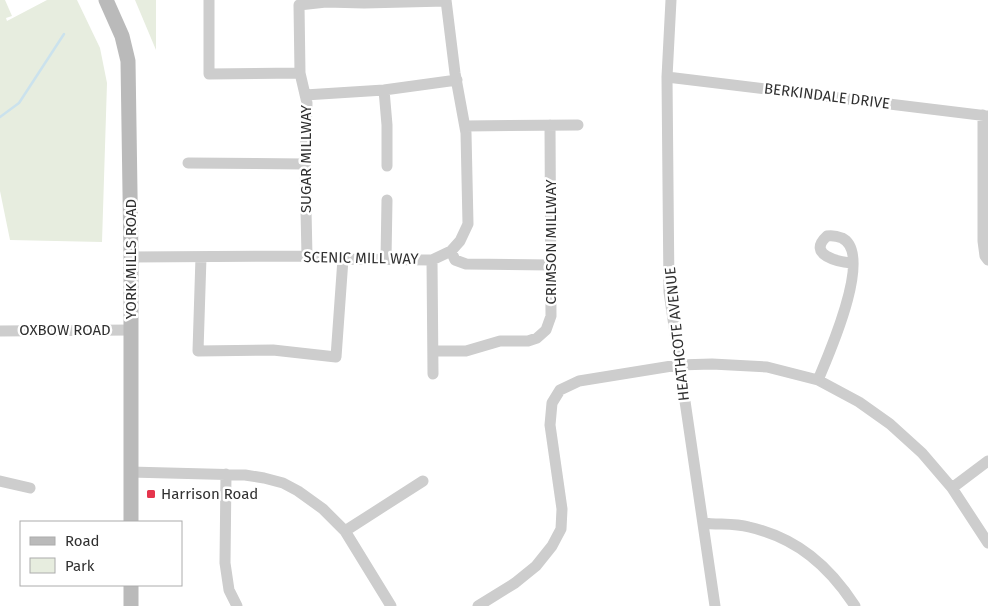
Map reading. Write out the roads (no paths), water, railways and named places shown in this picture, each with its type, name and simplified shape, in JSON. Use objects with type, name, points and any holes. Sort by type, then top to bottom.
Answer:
[{"type":"main road","name":"YORK MILLS ROAD","points":[[106,0],[122,36],[128,61],[131,257],[131,521]]},
{"type":"main road","points":[[131,586],[131,606]]},
{"type":"street","points":[[209,0],[209,74],[300,73]]},
{"type":"street","name":"HEATHCOTE AVENUE","points":[[671,0],[667,77],[669,292],[678,365],[715,606]]},
{"type":"street","name":"SCENIC MILL WAY","points":[[131,257],[308,256],[342,259],[432,260],[450,250],[460,241],[468,224],[465,126],[446,1]]},
{"type":"street","points":[[305,95],[300,73],[299,5],[326,2],[446,1]]},
{"type":"street","name":"BERKINDALE DRIVE","points":[[667,77],[985,115]]},
{"type":"street","name":"SUGAR MILLWAY","points":[[308,256],[305,164],[307,111],[305,95],[384,90],[458,80]]},
{"type":"street","points":[[384,90],[387,125],[387,166]]},
{"type":"street","points":[[985,115],[983,241],[985,256],[988,260]]},
{"type":"street","name":"CRIMSON MILLWAY","points":[[432,351],[466,351],[500,342],[528,342],[538,338],[546,330],[550,316],[551,265],[550,125]]},
{"type":"street","points":[[465,126],[578,125]]},
{"type":"street","points":[[188,162],[305,164]]},
{"type":"street","points":[[386,259],[387,200]]},
{"type":"street","points":[[450,250],[455,260],[466,264],[551,265]]},
{"type":"street","points":[[201,257],[198,351],[273,350],[336,357],[342,259]]},
{"type":"street","points":[[432,260],[433,374]]},
{"type":"street","points":[[818,380],[835,340],[850,295],[852,263]]},
{"type":"street","name":"OXBOW ROAD","points":[[0,331],[131,330]]},
{"type":"street","points":[[478,606],[515,583],[536,566],[552,546],[561,529],[562,509],[550,425],[552,403],[560,390],[578,381],[678,365],[712,364],[767,367],[818,380],[859,402],[890,424],[922,453],[952,488],[988,543]]},
{"type":"street","points":[[952,488],[988,461]]},
{"type":"street","points":[[130,472],[226,474],[264,478],[283,483],[324,509],[345,531],[392,606]]},
{"type":"street","points":[[226,474],[225,563],[229,590],[237,606]]},
{"type":"street","points":[[0,481],[30,488]]},
{"type":"street","points":[[345,531],[423,482]]},
{"type":"street","points":[[703,523],[748,526],[778,536],[812,556],[842,586],[855,606]]},
{"type":"waterway","points":[[0,117],[19,103],[64,34]]},
{"type":"place","name":"Harrison Road","points":[[151,494]]}]
